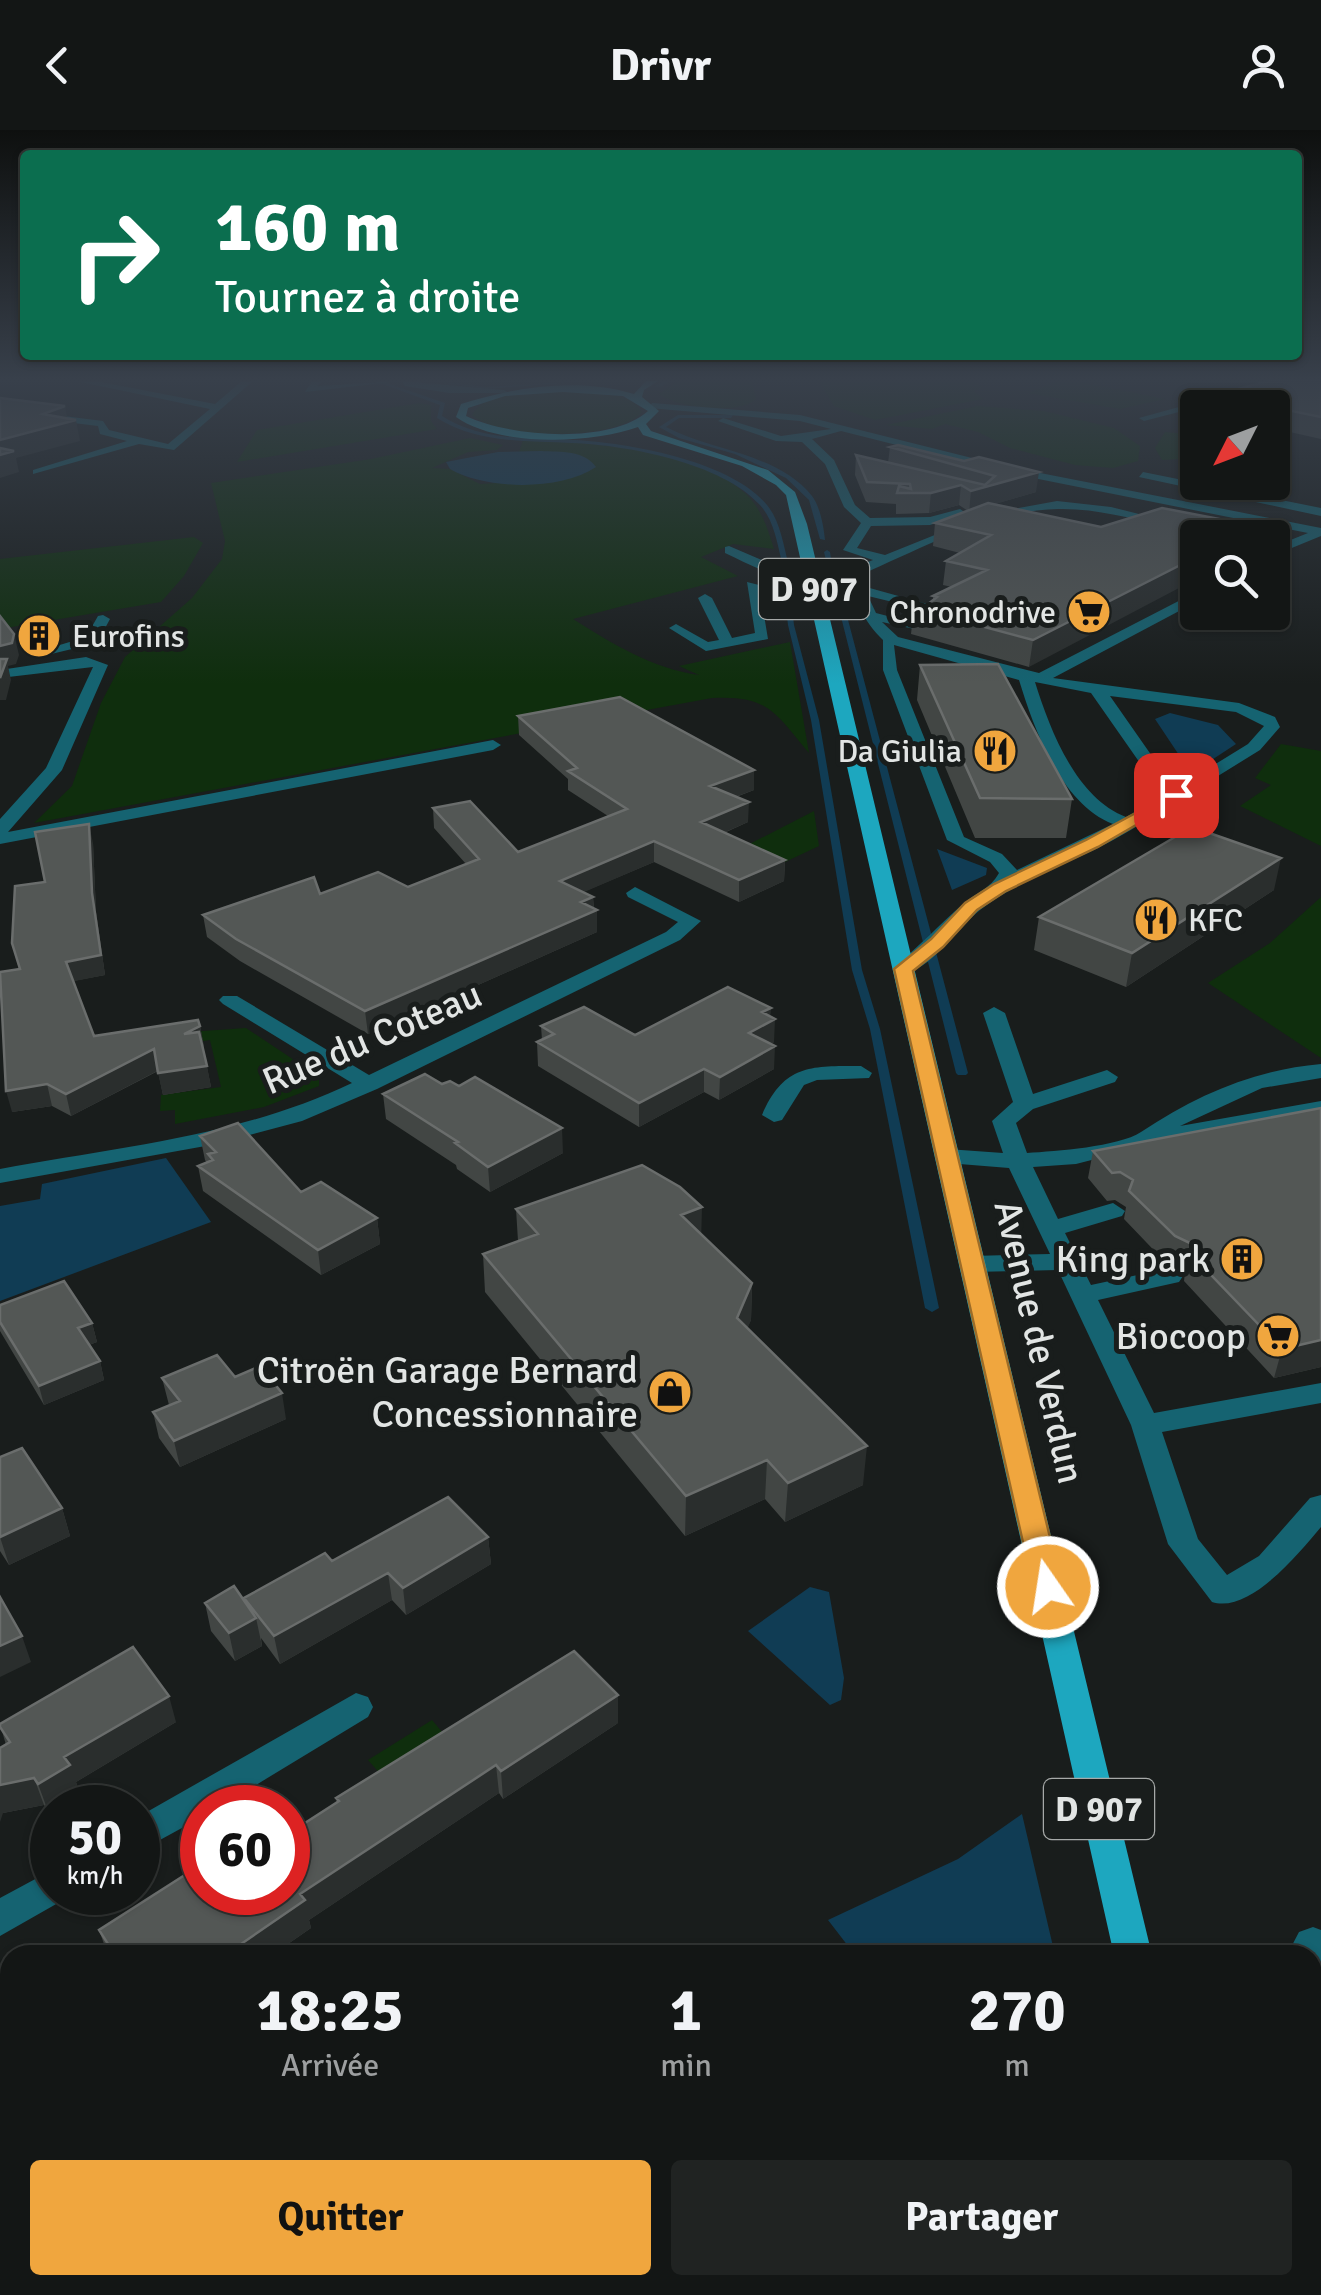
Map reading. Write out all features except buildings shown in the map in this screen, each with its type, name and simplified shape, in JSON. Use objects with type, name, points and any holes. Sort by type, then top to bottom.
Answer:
[{"type":"main road","points":[[752,482],[757,484]]},
{"type":"main road","name":"D 907","points":[[776,482],[790,493],[811,572]]},
{"type":"main road","name":"D 907","points":[[770,494],[794,507]]},
{"type":"main road","name":"Avenue de Verdun","points":[[811,572],[1132,1945]]},
{"type":"street","points":[[843,482],[850,507],[867,522],[930,521],[974,510]]},
{"type":"street","points":[[1072,482],[1321,532]]},
{"type":"street","points":[[1175,482],[1321,512]]},
{"type":"street","points":[[1255,517],[1321,501]]},
{"type":"street","points":[[903,969],[937,943],[971,906],[1169,799],[1269,735],[1272,727],[1269,720],[1239,708],[1056,684],[1028,685],[893,640],[881,634],[858,589],[855,572],[975,524],[1034,507],[1082,506],[1180,526]]},
{"type":"street","points":[[867,522],[849,550],[886,558]]},
{"type":"street","points":[[1290,544],[1321,532]]},
{"type":"street","points":[[728,550],[781,574],[811,572]]},
{"type":"street","points":[[676,628],[706,648],[763,636],[752,585]]},
{"type":"street","points":[[858,589],[942,610]]},
{"type":"street","points":[[705,598],[728,645]]},
{"type":"street","points":[[1028,685],[1180,605]]},
{"type":"street","points":[[872,616],[918,626]]},
{"type":"street","points":[[0,658],[92,640],[103,619]]},
{"type":"street","points":[[893,640],[887,644],[890,670],[956,840],[996,858],[1010,872],[1000,888]]},
{"type":"street","points":[[890,670],[930,652]]},
{"type":"street","points":[[0,674],[86,661],[100,665],[54,770],[0,830]]},
{"type":"street","points":[[1070,665],[1079,680],[1098,689],[1169,799],[1204,818],[1191,834],[1160,854]]},
{"type":"street","points":[[1028,685],[1074,779],[1100,812],[1125,823]]},
{"type":"street","points":[[0,839],[493,746]]},
{"type":"street","name":"Rue du Coteau","points":[[0,1176],[193,1140],[302,1114],[674,936],[691,920],[635,893]]},
{"type":"street","points":[[230,1000],[369,1084]]},
{"type":"street","points":[[994,1013],[1026,1104]]},
{"type":"street","points":[[1144,1139],[1200,1101],[1290,1072],[1321,1071]]},
{"type":"street","points":[[774,1115],[783,1088],[796,1079],[822,1073],[861,1074]]},
{"type":"street","points":[[1107,1077],[1026,1104],[1004,1121],[1018,1161],[1145,1425],[1184,1544],[1222,1593],[1270,1565],[1321,1506]]},
{"type":"street","points":[[948,1156],[1018,1161],[1076,1157],[1144,1139],[1321,1108]]},
{"type":"street","points":[[1052,1229],[1113,1211]]},
{"type":"street","points":[[972,1264],[1069,1262]]},
{"type":"street","points":[[1085,1295],[1170,1276]]},
{"type":"street","points":[[1145,1425],[1321,1392]]},
{"type":"street","points":[[160,1823],[356,1707]]},
{"type":"street","points":[[0,1918],[30,1900]]},
{"type":"green space","points":[[729,482],[752,500],[774,549],[733,544],[701,557],[738,576],[573,619],[649,661],[699,675],[679,666],[790,642],[809,753],[769,709],[746,700],[712,698],[34,823],[72,786],[101,703],[125,657],[192,598],[222,559],[225,541],[211,483]]},
{"type":"green space","points":[[194,537],[203,543],[184,576],[161,602],[0,629],[0,559]]},
{"type":"green space","points":[[1281,744],[1321,751],[1321,846],[1240,806],[1271,785],[1255,778]]},
{"type":"green space","points":[[814,811],[819,846],[768,870],[732,853]]},
{"type":"green space","points":[[1321,897],[1321,1058],[1208,983],[1270,943]]},
{"type":"green space","points":[[246,1028],[309,1070],[319,1078],[319,1086],[264,1107],[175,1124],[175,1110],[160,1111],[161,1095],[221,1087],[210,1040],[192,1043],[189,1032]]},
{"type":"green space","points":[[432,1720],[492,1791],[383,1777],[368,1760]]},
{"type":"water","points":[[490,482],[553,482],[523,485]]},
{"type":"water","points":[[1170,713],[1218,725],[1236,744],[1201,767],[1185,764],[1155,719]]},
{"type":"water","points":[[937,849],[987,868],[986,875],[952,890]]},
{"type":"water","points":[[166,1158],[211,1222],[0,1301],[0,1206],[40,1199],[42,1184]]},
{"type":"water","points":[[810,1587],[829,1592],[844,1678],[841,1700],[830,1705],[748,1631]]},
{"type":"water","points":[[1022,1814],[1053,1945],[847,1945],[828,1920],[958,1859]]},
{"type":"waterway","points":[[734,482],[767,510],[785,562]]},
{"type":"waterway","points":[[793,482],[812,499],[823,539]]},
{"type":"waterway","points":[[827,552],[830,564]]},
{"type":"waterway","points":[[834,578],[836,587]]},
{"type":"waterway","points":[[786,584],[791,625],[815,720],[857,970],[875,1029],[932,1308]]},
{"type":"waterway","points":[[840,601],[962,1073]]},
{"type":"place","name":"Chronodrive","points":[[1089,612]]},
{"type":"place","name":"Eurofins","points":[[39,636]]},
{"type":"place","name":"Da Giulia","points":[[995,751]]},
{"type":"place","name":"KFC","points":[[1156,920]]},
{"type":"place","name":"King park","points":[[1242,1259]]},
{"type":"place","name":"Biocoop","points":[[1278,1336]]},
{"type":"place","name":"Citroën Garage Bernard Concessionnaire","points":[[670,1392]]},
{"type":"route","points":[[1048,1587],[903,969],[937,943],[971,906],[1032,870],[1092,844],[1176,795]]}]
